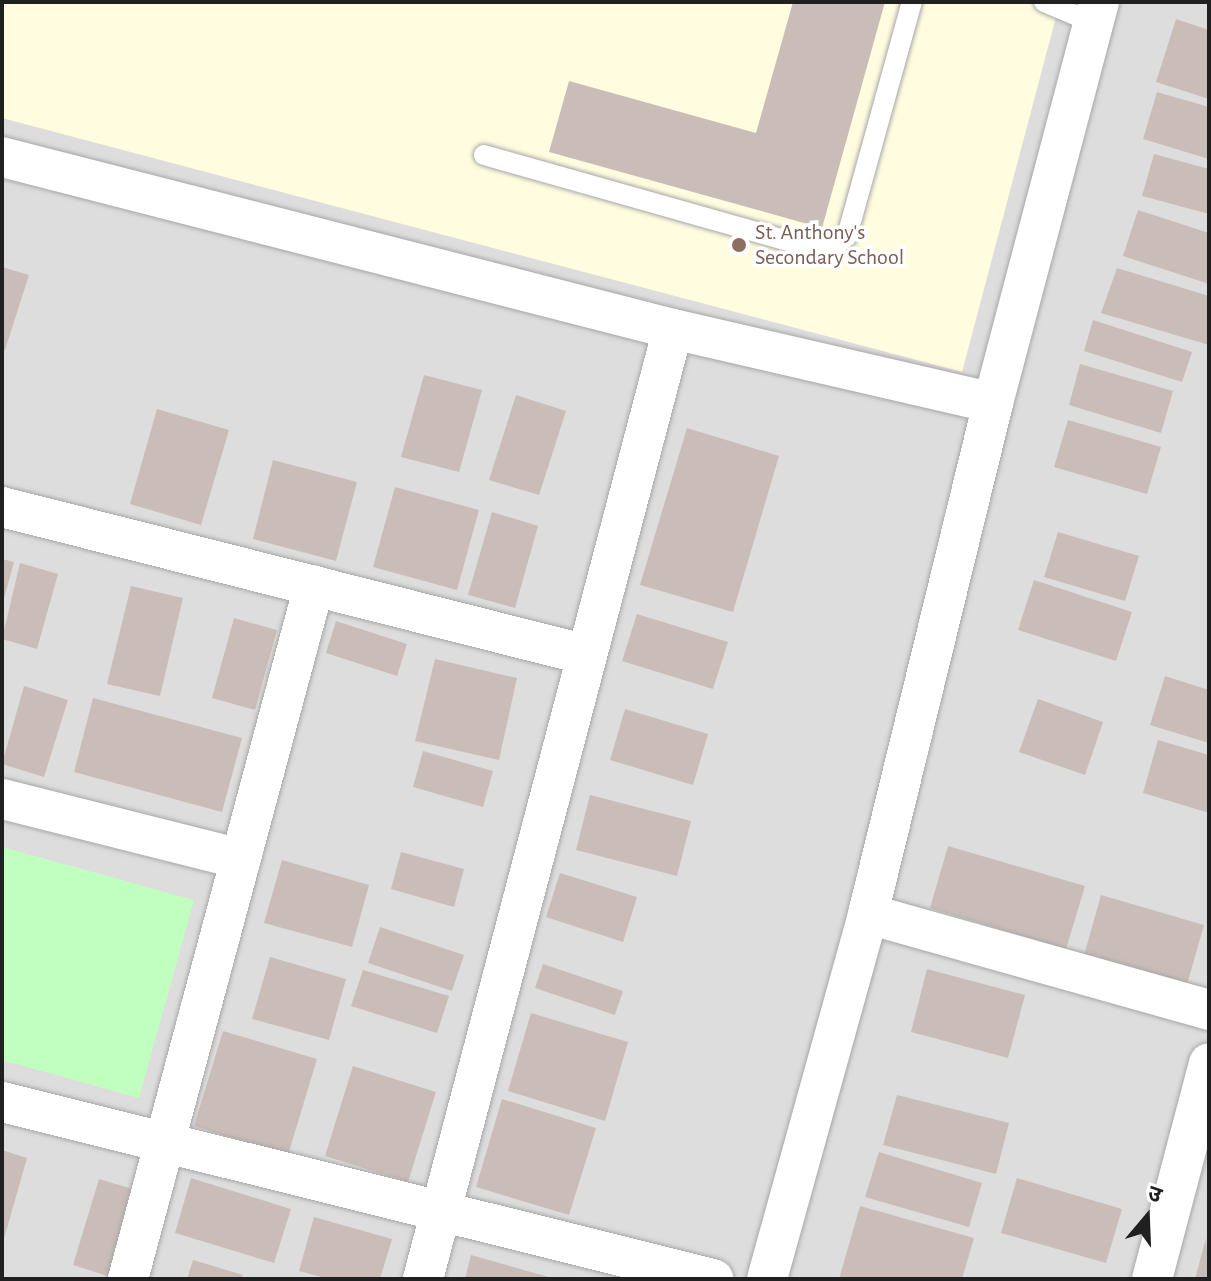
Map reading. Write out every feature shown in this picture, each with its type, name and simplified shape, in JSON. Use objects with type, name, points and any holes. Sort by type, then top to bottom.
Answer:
[{"type":"street","points":[[767,1279],[868,914],[993,403],[1096,12]]},
{"type":"street","points":[[2,157],[673,329],[993,403]]},
{"type":"street","points":[[423,1279],[673,329]]},
{"type":"street","points":[[2,507],[587,655]]},
{"type":"street","points":[[128,1279],[314,586]]},
{"type":"street","points":[[2,799],[241,859]]},
{"type":"street","points":[[868,914],[1209,1010]]},
{"type":"street","points":[[1152,1279],[1209,1063]]},
{"type":"street","points":[[2,1102],[441,1214],[713,1279]]},
{"type":"lane","points":[[484,155],[827,252],[847,236],[912,2]]},
{"type":"lane","points":[[1044,2],[1096,12]]},
{"type":"shaded area","points":[[2,2],[1209,2],[1209,1279],[2,1279]]},
{"type":"shaded area","name":"St. Anthony's Secondary School","points":[[2,2],[1060,2],[962,372],[2,118]]},
{"type":"green space","points":[[2,847],[194,900],[139,1098],[2,1060]]},
{"type":"building","points":[[793,2],[885,2],[822,228],[549,152],[569,81],[756,133]]},
{"type":"building","points":[[1176,19],[1209,30],[1209,99],[1156,82]]},
{"type":"building","points":[[1157,92],[1209,107],[1209,159],[1143,139]]},
{"type":"building","points":[[1154,154],[1209,169],[1209,214],[1142,196]]},
{"type":"building","points":[[1138,210],[1209,233],[1209,284],[1123,256]]},
{"type":"building","points":[[2,267],[29,275],[5,350],[2,349]]},
{"type":"building","points":[[1117,268],[1209,296],[1209,345],[1101,313]]},
{"type":"building","points":[[1093,320],[1192,352],[1182,382],[1084,351]]},
{"type":"building","points":[[1080,364],[1173,391],[1161,433],[1069,405]]},
{"type":"building","points":[[424,375],[482,390],[459,472],[401,457]]},
{"type":"building","points":[[516,395],[566,411],[539,495],[489,480]]},
{"type":"building","points":[[157,409],[229,430],[201,525],[130,504]]},
{"type":"building","points":[[1068,420],[1161,447],[1147,494],[1054,467]]},
{"type":"building","points":[[687,428],[779,456],[733,612],[640,585]]},
{"type":"building","points":[[273,460],[357,482],[336,561],[253,539]]},
{"type":"building","points":[[395,487],[479,510],[457,590],[373,567]]},
{"type":"building","points":[[492,512],[538,526],[515,608],[468,595]]},
{"type":"building","points":[[1058,532],[1139,556],[1125,601],[1044,577]]},
{"type":"building","points":[[2,559],[14,562],[3,602],[2,602]]},
{"type":"building","points":[[20,563],[58,574],[37,649],[2,639]]},
{"type":"building","points":[[1034,580],[1132,612],[1116,661],[1018,630]]},
{"type":"building","points":[[131,586],[183,598],[160,696],[107,684]]},
{"type":"building","points":[[637,614],[728,642],[713,689],[622,661]]},
{"type":"building","points":[[234,618],[277,630],[255,710],[212,698]]},
{"type":"building","points":[[336,621],[407,644],[397,676],[326,653]]},
{"type":"building","points":[[435,659],[517,678],[499,760],[415,741]]},
{"type":"building","points":[[1165,676],[1209,690],[1209,743],[1150,725]]},
{"type":"building","points":[[24,686],[68,700],[44,777],[2,764]]},
{"type":"building","points":[[93,698],[242,738],[222,812],[74,772]]},
{"type":"building","points":[[1038,699],[1103,722],[1085,775],[1019,752]]},
{"type":"building","points":[[625,709],[708,734],[693,785],[610,760]]},
{"type":"building","points":[[1158,740],[1209,755],[1209,813],[1143,793]]},
{"type":"building","points":[[423,751],[493,771],[483,807],[413,787]]},
{"type":"building","points":[[590,795],[691,821],[677,876],[576,850]]},
{"type":"building","points":[[948,846],[1085,886],[1066,949],[930,908]]},
{"type":"building","points":[[401,852],[464,869],[454,907],[391,889]]},
{"type":"building","points":[[282,860],[369,885],[352,947],[264,923]]},
{"type":"building","points":[[560,873],[637,897],[623,942],[546,917]]},
{"type":"building","points":[[1101,895],[1204,925],[1186,988],[1083,959]]},
{"type":"building","points":[[380,927],[464,955],[452,991],[368,963]]},
{"type":"building","points":[[270,957],[346,979],[329,1040],[252,1019]]},
{"type":"building","points":[[543,964],[623,991],[615,1015],[535,988]]},
{"type":"building","points":[[927,969],[1025,995],[1008,1058],[911,1032]]},
{"type":"building","points":[[363,970],[449,996],[437,1033],[351,1006]]},
{"type":"building","points":[[531,1013],[628,1042],[605,1121],[508,1091]]},
{"type":"building","points":[[223,1031],[317,1059],[288,1155],[194,1126]]},
{"type":"building","points":[[353,1066],[436,1092],[408,1182],[325,1156]]},
{"type":"building","points":[[897,1095],[1009,1123],[996,1174],[883,1145]]},
{"type":"building","points":[[502,1099],[596,1128],[569,1215],[476,1187]]},
{"type":"building","points":[[2,1150],[27,1158],[3,1242],[2,1242]]},
{"type":"building","points":[[879,1152],[982,1183],[969,1227],[865,1197]]},
{"type":"building","points":[[191,1178],[291,1209],[274,1263],[175,1233]]},
{"type":"building","points":[[1017,1178],[1122,1209],[1106,1263],[1001,1233]]},
{"type":"building","points":[[99,1179],[146,1193],[117,1279],[73,1265]]},
{"type":"building","points":[[860,1206],[974,1238],[962,1279],[839,1279]]},
{"type":"building","points":[[314,1217],[392,1239],[380,1279],[329,1279],[299,1271]]},
{"type":"building","points":[[1206,1238],[1209,1279],[1195,1279]]},
{"type":"building","points":[[471,1255],[552,1278],[552,1279],[465,1279]]},
{"type":"building","points":[[193,1260],[243,1275],[241,1279],[187,1279]]},
{"type":"place","name":"St. Anthony's Secondary School","points":[[739,245]]}]
